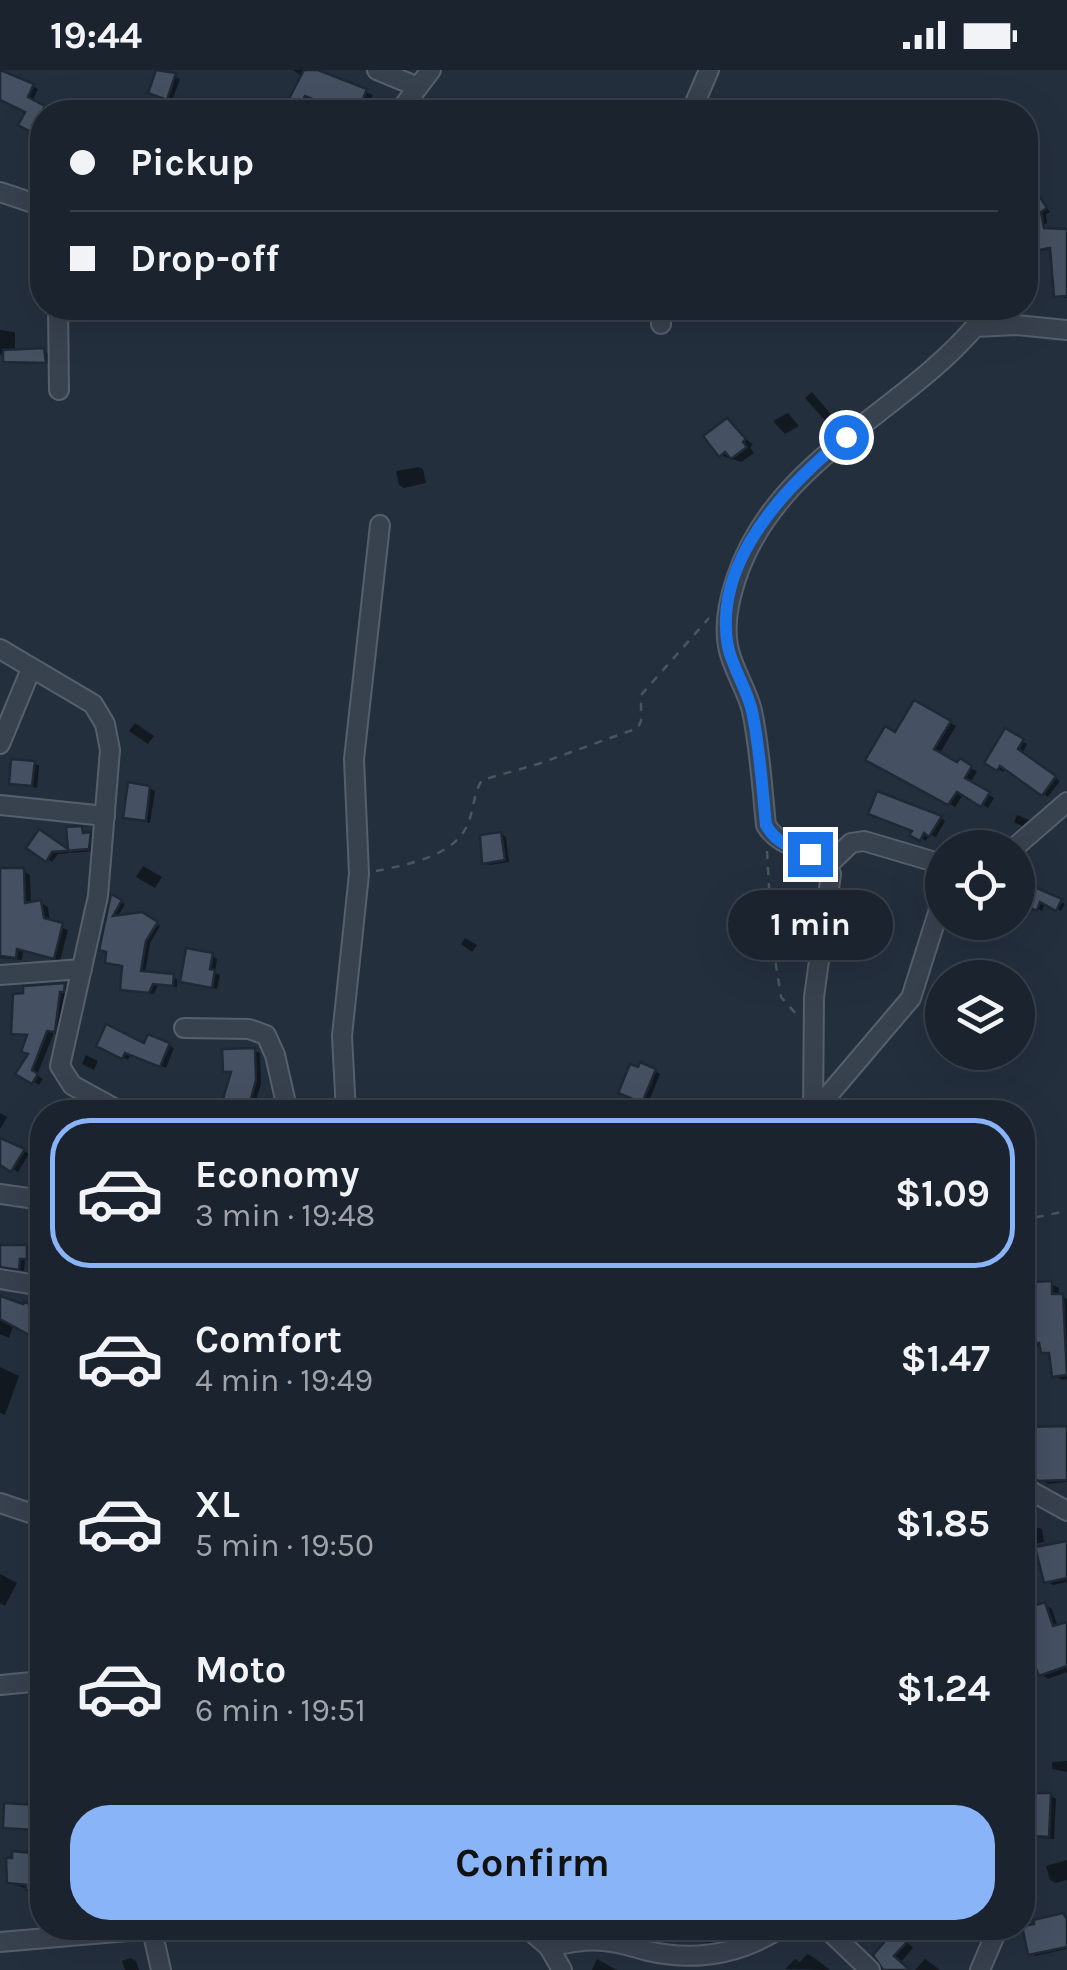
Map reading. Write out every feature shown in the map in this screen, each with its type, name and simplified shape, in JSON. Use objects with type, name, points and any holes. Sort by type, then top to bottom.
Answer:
[{"type":"street","points":[[377,70],[418,86]]},
{"type":"street","points":[[408,100],[431,70]]},
{"type":"street","points":[[698,100],[709,70]]},
{"type":"street","points":[[0,192],[30,202]]},
{"type":"street","points":[[58,320],[59,390]]},
{"type":"street","points":[[814,1100],[814,997],[831,874],[820,858],[785,846],[766,825],[754,718],[728,648],[727,614],[744,554],[758,526],[785,492],[822,456],[922,377],[975,327],[1016,325],[1067,330]]},
{"type":"street","points":[[345,1100],[342,1036],[360,874],[354,760],[380,525]]},
{"type":"street","points":[[0,649],[93,704],[104,724],[110,750],[98,896],[61,1059],[62,1072],[84,1094],[96,1100]]},
{"type":"street","points":[[0,744],[31,670]]},
{"type":"street","points":[[1035,830],[1067,802]]},
{"type":"street","points":[[0,806],[105,816]]},
{"type":"street","points":[[828,865],[851,842],[925,859]]},
{"type":"street","points":[[824,1100],[911,998],[929,940]]},
{"type":"street","points":[[0,975],[82,969]]},
{"type":"street","points":[[184,1028],[238,1028],[266,1035],[285,1100]]},
{"type":"street","points":[[0,1194],[30,1198]]},
{"type":"street","points":[[0,1279],[30,1284]]},
{"type":"street","points":[[1035,1493],[1067,1511]]},
{"type":"street","points":[[0,1503],[30,1513]]},
{"type":"street","points":[[0,1685],[30,1682]]},
{"type":"street","points":[[0,1942],[30,1940]]},
{"type":"street","points":[[158,1940],[161,1970]]},
{"type":"street","points":[[541,1940],[562,1970]]},
{"type":"street","points":[[549,1947],[599,1940],[671,1956],[696,1957],[729,1953],[762,1940]]},
{"type":"street","points":[[839,1940],[870,1970]]},
{"type":"street","points":[[980,1970],[993,1940]]},
{"type":"path","points":[[360,874],[415,861],[456,841],[465,830],[482,780],[638,728],[640,695],[710,616]]},
{"type":"path","points":[[766,825],[772,940],[781,998],[814,1033]]},
{"type":"path","points":[[1035,1217],[1067,1211]]},
{"type":"building","points":[[0,70],[34,84],[28,97],[34,100],[30,100],[30,131],[18,125],[25,112],[0,100]]},
{"type":"building","points":[[156,70],[176,73],[167,100],[148,93]]},
{"type":"building","points":[[304,70],[318,70],[367,89],[363,100],[315,100],[305,96],[303,100],[288,100]]},
{"type":"building","points":[[1038,194],[1047,208],[1041,212],[1044,228],[1067,229],[1067,296],[1054,297],[1050,248],[1038,250]]},
{"type":"building","points":[[44,348],[46,363],[3,362],[3,350]]},
{"type":"building","points":[[727,418],[746,439],[743,442],[747,447],[731,459],[725,452],[719,457],[703,436]]},
{"type":"building","points":[[914,700],[951,721],[934,749],[972,766],[965,778],[990,792],[981,807],[957,792],[948,805],[865,760],[885,726],[895,732]]},
{"type":"building","points":[[1005,728],[1024,739],[1018,749],[1056,776],[1042,796],[1000,766],[997,771],[984,763]]},
{"type":"building","points":[[11,759],[35,761],[32,786],[9,784]]},
{"type":"building","points":[[128,782],[150,786],[146,821],[123,818]]},
{"type":"building","points":[[877,791],[942,816],[933,830],[925,830],[920,841],[909,835],[912,831],[868,814]]},
{"type":"building","points":[[82,826],[83,833],[91,832],[89,849],[52,852],[46,862],[26,848],[39,829],[68,849],[66,827]]},
{"type":"building","points":[[501,832],[505,860],[482,864],[480,835]]},
{"type":"building","points":[[0,868],[24,868],[25,903],[41,900],[44,918],[63,923],[54,959],[17,949],[16,958],[0,956]]},
{"type":"building","points":[[1035,887],[1062,899],[1056,911],[1040,902],[1037,911]]},
{"type":"building","points":[[111,894],[122,900],[113,916],[142,912],[158,922],[146,941],[141,971],[174,974],[173,986],[153,984],[149,993],[120,990],[122,966],[105,963],[106,952],[99,950]]},
{"type":"building","points":[[186,948],[213,953],[212,988],[180,982]]},
{"type":"building","points":[[65,983],[64,992],[60,992],[55,1032],[47,1031],[32,1070],[38,1074],[32,1084],[15,1074],[28,1054],[21,1052],[27,1035],[11,1034],[13,994],[23,993],[23,986]]},
{"type":"building","points":[[106,1024],[144,1043],[148,1034],[170,1043],[160,1067],[125,1053],[122,1059],[96,1046]]},
{"type":"building","points":[[255,1048],[256,1080],[251,1100],[223,1100],[231,1072],[223,1072],[222,1049]]},
{"type":"building","points":[[640,1062],[656,1069],[643,1100],[618,1093],[630,1064],[638,1067]]},
{"type":"building","points":[[0,1138],[25,1149],[11,1172],[0,1165]]},
{"type":"building","points":[[0,1245],[27,1245],[27,1259],[20,1259],[19,1270],[0,1267]]},
{"type":"building","points":[[1052,1281],[1052,1294],[1063,1294],[1067,1375],[1052,1377],[1049,1353],[1041,1353],[1039,1343],[1035,1343],[1035,1282]]},
{"type":"building","points":[[0,1296],[30,1305],[30,1335],[0,1319]]},
{"type":"building","points":[[1067,1426],[1067,1480],[1035,1479],[1035,1427]]},
{"type":"building","points":[[1067,1541],[1067,1578],[1044,1583],[1035,1547]]},
{"type":"building","points":[[1045,1602],[1053,1626],[1067,1622],[1067,1666],[1039,1676],[1035,1669],[1035,1605]]},
{"type":"building","points":[[1035,1793],[1051,1793],[1049,1837],[1035,1836]]},
{"type":"building","points":[[4,1803],[30,1805],[30,1830],[3,1828]]},
{"type":"building","points":[[12,1851],[30,1853],[30,1890],[26,1890],[26,1885],[7,1883],[6,1858],[12,1858]]},
{"type":"building","points":[[1063,1913],[1067,1919],[1067,1947],[1028,1955],[1025,1940],[1035,1940],[1035,1920]]},
{"type":"building","points":[[886,1940],[905,1940],[907,1942],[894,1956],[910,1970],[883,1970],[873,1955]]},
{"type":"route","points":[[810,854],[785,846],[766,825],[756,730],[728,648],[727,614],[732,588],[758,526],[785,492],[846,437]]}]
